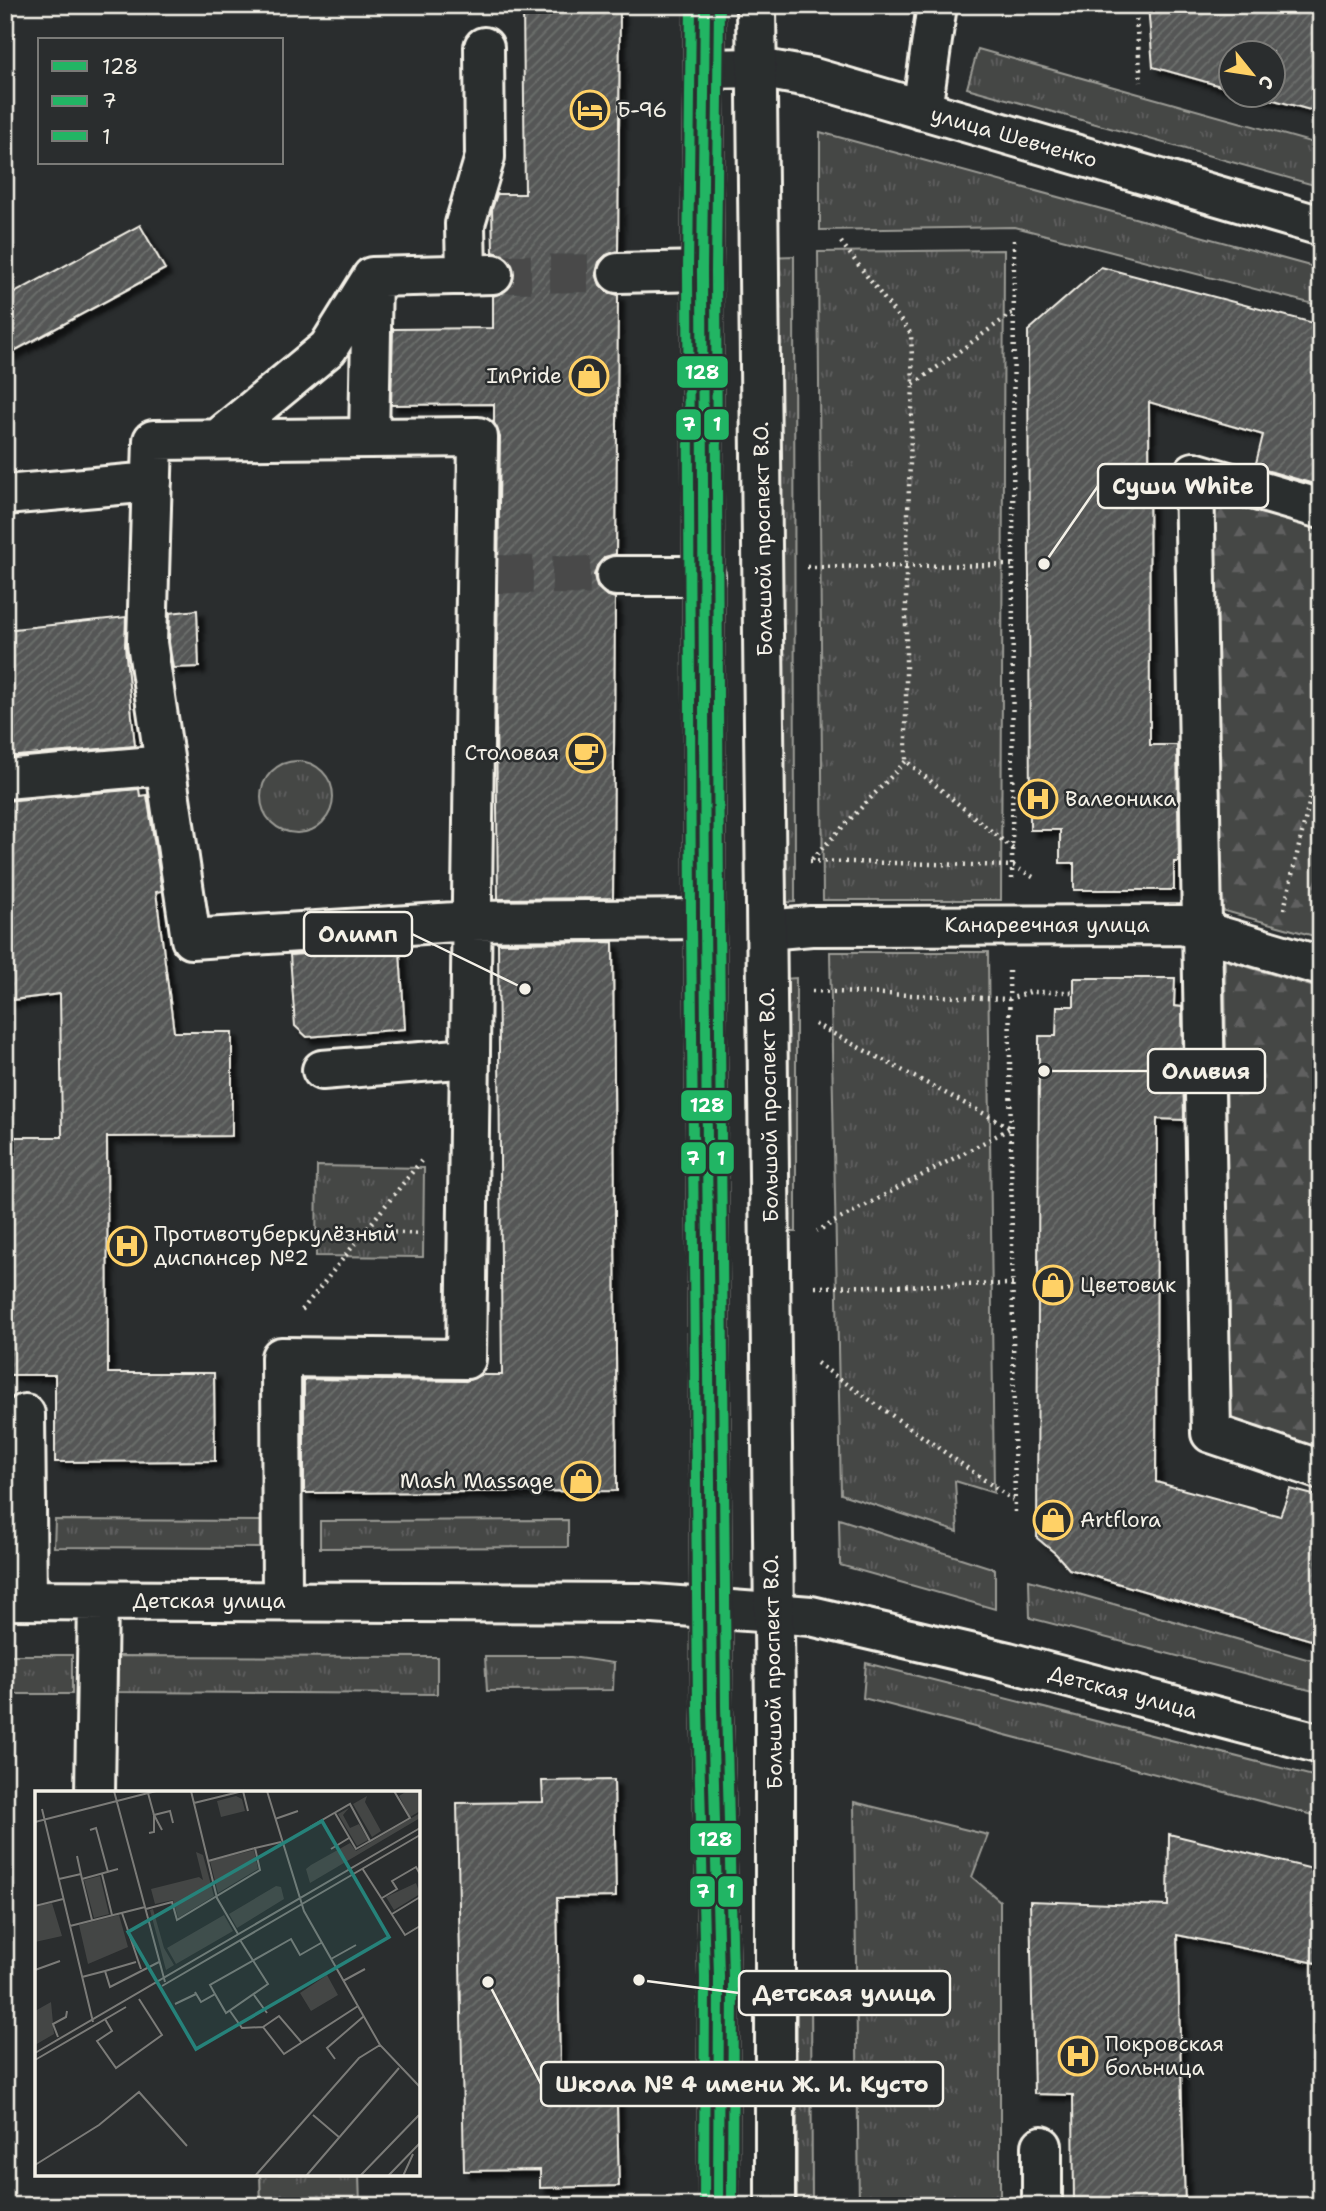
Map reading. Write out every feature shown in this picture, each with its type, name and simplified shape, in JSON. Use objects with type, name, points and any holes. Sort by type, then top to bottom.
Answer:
[{"type":"main road","points":[[705,5],[702,271],[705,919],[716,1609],[718,2206]]},
{"type":"main road","name":"Большой проспект В.О.","points":[[756,5],[773,1614],[775,2206]]},
{"type":"main road","points":[[922,110],[937,5]]},
{"type":"main road","points":[[372,277],[479,275],[465,224],[485,157],[484,47]]},
{"type":"main road","name":"улица Шевченко","points":[[705,69],[758,68],[814,78],[1321,226]]},
{"type":"main road","points":[[618,273],[702,271]]},
{"type":"main road","points":[[369,438],[372,277]]},
{"type":"main road","points":[[218,439],[328,348],[372,277]]},
{"type":"main road","points":[[282,1600],[281,1357],[466,1359],[471,921],[486,573],[478,437],[153,440],[146,643],[191,939],[471,921],[705,919]]},
{"type":"main road","points":[[1321,509],[1194,472],[1211,1433],[1321,1470]]},
{"type":"main road","points":[[5,495],[152,482]]},
{"type":"main road","points":[[616,576],[705,576]]},
{"type":"main road","points":[[5,779],[165,765]]},
{"type":"main road","name":"Канареечная улица","points":[[767,930],[811,926],[1182,925],[1321,966]]},
{"type":"main road","points":[[322,1070],[470,1058]]},
{"type":"main road","points":[[16,1600],[25,1414]]},
{"type":"main road","name":"Детская улица","points":[[16,1600],[640,1603],[811,1616],[1008,1662],[1321,1744]]},
{"type":"main road","points":[[95,1791],[98,1601]]},
{"type":"main road","points":[[1042,2146],[1042,2206]]},
{"type":"path","points":[[1135,5],[1141,82]]},
{"type":"path","points":[[841,242],[911,334],[913,384],[906,565],[906,761],[809,861],[1014,866],[1030,877],[1041,877]]},
{"type":"path","points":[[913,384],[1012,313]]},
{"type":"path","points":[[807,567],[1013,565]]},
{"type":"path","points":[[1273,952],[1321,753]]},
{"type":"path","points":[[906,761],[1013,849]]},
{"type":"path","points":[[811,991],[1009,999],[1030,992],[1074,992]]},
{"type":"path","points":[[811,1022],[1011,1128],[811,1234]]},
{"type":"path","points":[[281,1357],[285,1332],[426,1154]]},
{"type":"path","points":[[365,1231],[467,1236]]},
{"type":"path","points":[[811,1287],[1013,1284]]},
{"type":"path","points":[[811,1359],[1014,1501]]},
{"type":"green space","points":[[978,49],[1321,145],[1321,187],[967,88]]},
{"type":"green space","points":[[820,132],[1321,269],[1321,306],[1015,227],[820,230]]},
{"type":"green space","points":[[1004,250],[1001,900],[823,900],[818,252]]},
{"type":"green space","points":[[794,256],[795,902],[769,903],[766,257]]},
{"type":"green space","points":[[1210,493],[1321,526],[1321,938],[1218,909]]},
{"type":"green space","points":[[297,761],[317,767],[327,777],[333,797],[327,817],[317,827],[297,833],[277,827],[267,817],[261,797],[267,777],[277,767]]},
{"type":"green space","points":[[830,952],[988,952],[994,1493],[955,1481],[958,1532],[841,1494]]},
{"type":"green space","points":[[1225,960],[1321,989],[1321,1453],[1230,1423]]},
{"type":"green space","points":[[796,978],[796,1232],[773,1232],[771,980]]},
{"type":"green space","points":[[317,1166],[424,1168],[423,1257],[316,1256]]},
{"type":"green space","points":[[839,1519],[995,1569],[995,1609],[840,1565]]},
{"type":"green space","points":[[55,1520],[261,1521],[260,1548],[54,1547]]},
{"type":"green space","points":[[568,1520],[568,1547],[320,1548],[320,1521]]},
{"type":"green space","points":[[1029,1580],[1321,1663],[1321,1693],[1030,1618]]},
{"type":"green space","points":[[5,1655],[72,1655],[72,1694],[5,1694]]},
{"type":"green space","points":[[118,1656],[437,1657],[437,1694],[117,1692]]},
{"type":"green space","points":[[485,1657],[571,1657],[614,1663],[613,1690],[487,1691]]},
{"type":"green space","points":[[866,1663],[1321,1778],[1321,1817],[863,1698]]},
{"type":"green space","points":[[854,1802],[988,1835],[972,1877],[1000,1901],[1000,2206],[859,2206]]},
{"type":"green space","points":[[797,1984],[811,1984],[812,2206],[797,2206]]},
{"type":"green space","points":[[260,2176],[359,2176],[360,2206],[261,2206]]},
{"type":"building","points":[[523,5],[620,5],[618,251],[606,255],[599,262],[596,273],[600,285],[608,292],[618,295],[616,554],[605,557],[597,566],[594,575],[597,587],[606,595],[615,598],[613,898],[498,899],[496,719],[500,437],[494,423],[494,404],[391,405],[393,329],[493,328],[493,296],[505,292],[512,284],[515,273],[511,262],[503,255],[493,252],[492,209],[497,194],[525,194]]},
{"type":"building","points":[[1148,5],[1321,5],[1321,113],[1288,104],[1288,38],[1218,38],[1218,85],[1153,67]]},
{"type":"building","points":[[140,225],[165,269],[5,356],[5,298]]},
{"type":"building","points":[[1101,267],[1321,325],[1321,486],[1255,467],[1263,435],[1149,402],[1150,745],[1177,745],[1179,862],[1174,862],[1174,890],[1074,890],[1074,863],[1060,863],[1060,830],[1030,830],[1028,331]]},
{"type":"building","points":[[197,610],[199,667],[173,668],[169,642],[170,613]]},
{"type":"building","points":[[126,617],[125,646],[135,746],[5,757],[5,630]]},
{"type":"building","name":"Противотуберкулёзный диспансер №2","points":[[139,789],[140,796],[147,795],[162,891],[156,892],[174,1032],[232,1032],[232,1136],[107,1137],[108,1373],[214,1373],[215,1461],[55,1462],[55,1375],[7,1375],[5,1137],[62,1137],[60,994],[5,1001],[5,801]]},
{"type":"building","points":[[613,942],[617,1491],[304,1493],[304,1379],[466,1381],[480,1375],[502,1375],[498,943]]},
{"type":"building","points":[[395,948],[400,952],[405,1029],[307,1037],[295,1026],[290,955]]},
{"type":"building","points":[[1074,978],[1175,978],[1174,1006],[1182,1007],[1184,1120],[1157,1119],[1156,1482],[1280,1516],[1290,1489],[1321,1497],[1321,1643],[1069,1569],[1037,1538],[1039,1036],[1056,1036],[1057,1006],[1074,1006]]},
{"type":"building","points":[[614,1780],[616,1897],[557,1898],[560,2067],[616,2066],[619,2186],[540,2188],[540,2170],[464,2171],[457,1803],[543,1802],[542,1781]]},
{"type":"building","points":[[1169,1834],[1321,1871],[1321,1964],[1177,1935],[1185,2206],[1074,2206],[1073,2095],[1034,2094],[1030,1901],[1168,1906]]},
{"type":"tunnel","points":[[493,274],[618,273]]},
{"type":"tunnel","points":[[495,574],[616,576]]},
{"type":"transit line","name":"7","points":[[691,5],[688,271],[691,919],[698,1706],[705,1977],[704,2206]]},
{"type":"transit line","name":"128","points":[[705,5],[702,271],[705,919],[712,1706],[719,1977],[718,2206]]},
{"type":"transit line","name":"1","points":[[719,5],[716,271],[719,919],[726,1706],[733,1977],[732,2206]]},
{"type":"place","name":"Б-96","points":[[590,110]]},
{"type":"place","name":"InPride","points":[[589,376]]},
{"type":"place","name":"Суши White","points":[[1044,564]]},
{"type":"place","name":"Столовая","points":[[586,753]]},
{"type":"place","name":"Валеоника","points":[[1038,799]]},
{"type":"place","name":"Олимп","points":[[525,989]]},
{"type":"place","name":"Оливия","points":[[1044,1071]]},
{"type":"place","name":"Противотуберкулёзный диспансер №2","points":[[127,1246]]},
{"type":"place","name":"Цветовик","points":[[1053,1285]]},
{"type":"place","name":"Mash Massage","points":[[581,1481]]},
{"type":"place","name":"Artflora","points":[[1053,1520]]},
{"type":"place","name":"Детская улица","points":[[639,1980]]},
{"type":"place","name":"Школа № 4 имени Ж. И. Кусто","points":[[488,1982]]},
{"type":"place","name":"Покровская больница","points":[[1078,2056]]}]
